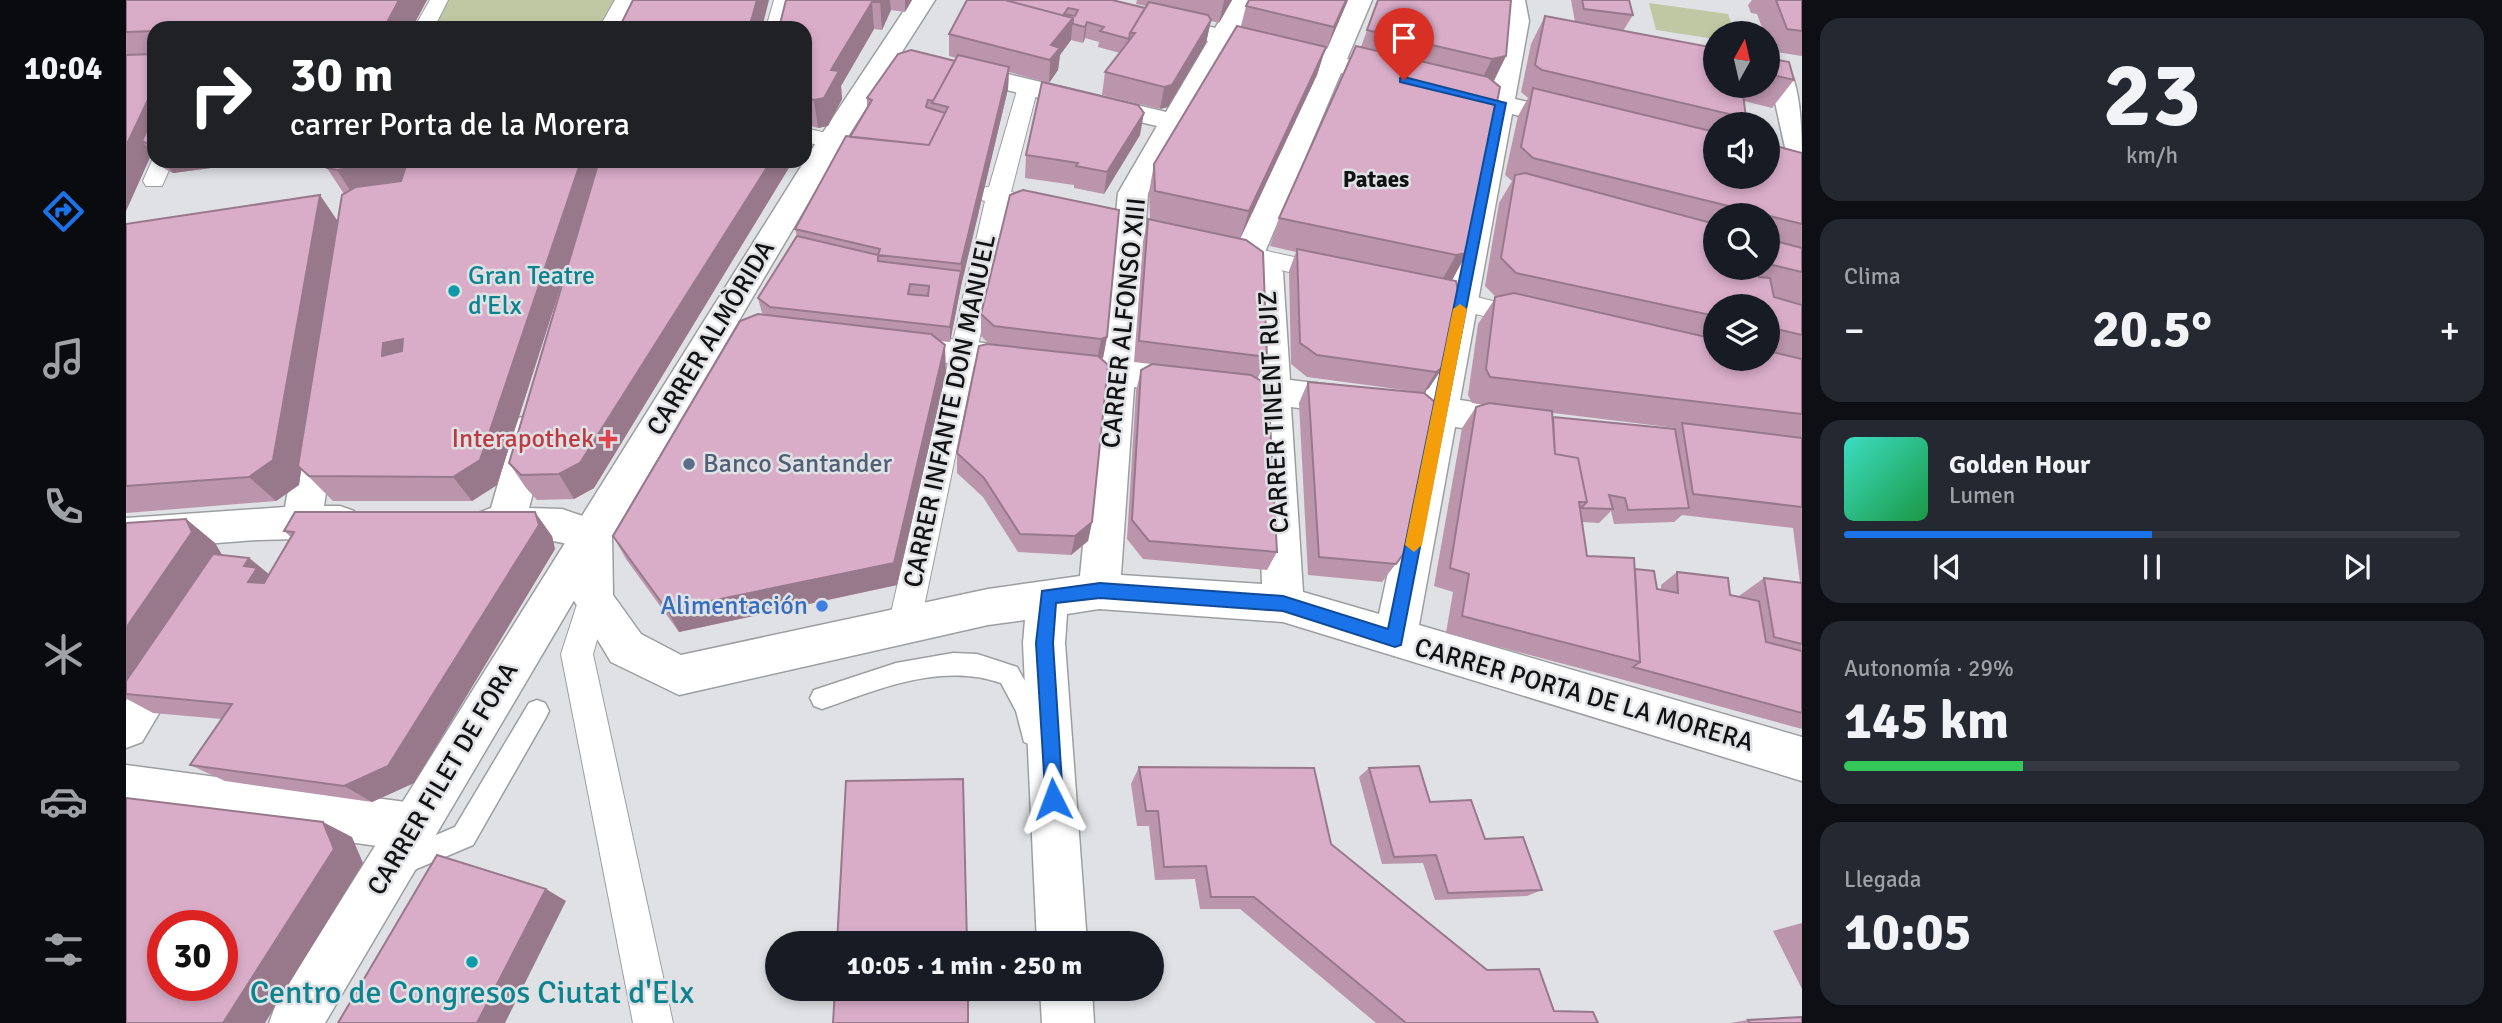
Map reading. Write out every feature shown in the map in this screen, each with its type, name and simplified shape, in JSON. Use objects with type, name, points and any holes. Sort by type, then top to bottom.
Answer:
[{"type":"street","points":[[428,21],[439,0]]},
{"type":"street","points":[[613,21],[625,0]]},
{"type":"street","points":[[778,21],[783,0]]},
{"type":"street","name":"CARRER ALMÒRIDA","points":[[818,138],[899,55],[923,0]]},
{"type":"street","points":[[1066,0],[1120,6],[1224,37],[1594,126]]},
{"type":"street","name":"CARRER ALFONSO XIII","points":[[1100,591],[1133,193],[1244,0]]},
{"type":"street","name":"CARRER TINENT RUIZ","points":[[1283,604],[1267,272],[1248,254],[1360,0]]},
{"type":"street","points":[[1395,639],[1461,302],[1497,190],[1501,103],[1517,21],[1523,13]]},
{"type":"street","points":[[936,65],[1173,122]]},
{"type":"street","points":[[1784,84],[1794,170]]},
{"type":"street","name":"CARRER INFANTE DON MANUEL","points":[[904,626],[930,496],[965,354],[990,195],[1028,87]]},
{"type":"street","name":"CARRER ALMÒRIDA","points":[[592,536],[720,323],[802,168]]},
{"type":"street","points":[[990,195],[1064,212]]},
{"type":"street","points":[[1209,246],[1356,278]]},
{"type":"street","points":[[1422,293],[1557,324]]},
{"type":"street","points":[[720,323],[758,327]]},
{"type":"street","points":[[855,340],[1561,426]]},
{"type":"street","points":[[302,521],[324,387]]},
{"type":"street","points":[[506,524],[539,404]]},
{"type":"street","points":[[126,534],[302,521],[370,522]]},
{"type":"street","points":[[451,523],[562,525],[592,536],[593,599],[577,654],[653,1023]]},
{"type":"street","points":[[232,563],[257,524]]},
{"type":"street","name":"CARRER FILET DE FORA","points":[[295,1023],[592,536]]},
{"type":"street","name":"CARRER PORTA DE LA MORERA","points":[[593,599],[626,648],[679,675],[1048,597],[1100,591],[1283,604],[1802,759]]},
{"type":"street","points":[[1048,597],[1044,643],[1061,931]]},
{"type":"street","points":[[126,727],[187,633]]},
{"type":"street","points":[[126,788],[413,827]]},
{"type":"street","points":[[1067,1001],[1068,1023]]},
{"type":"lane","points":[[822,698],[876,678],[936,666],[974,664],[1009,675],[1027,709],[1046,791],[1058,878]]},
{"type":"lane","points":[[388,868],[464,836],[537,711]]},
{"type":"green space","points":[[430,0],[627,0],[616,21],[420,21]]},
{"type":"green space","points":[[1649,3],[1728,14],[1731,21],[1703,21],[1703,37],[1656,30]]},
{"type":"building","points":[[126,0],[399,0],[388,21],[147,21],[147,31],[126,32]]},
{"type":"building","points":[[633,0],[757,0],[751,21],[622,21]]},
{"type":"building","points":[[786,0],[881,0],[872,2],[831,70],[839,71],[824,98],[812,100],[812,21],[781,21]]},
{"type":"building","points":[[967,0],[1005,0],[1073,18],[1051,45],[1060,48],[1050,60],[949,34]]},
{"type":"building","points":[[1005,0],[1112,0],[1145,8],[1129,39],[1100,31],[1104,27],[1087,22],[1085,27],[1073,24],[1073,18]],"holes":[[[1068,8],[1078,10],[1075,16],[1064,14]]]},
{"type":"building","points":[[1249,0],[1346,0],[1334,27],[1246,6]]},
{"type":"building","points":[[1378,0],[1511,0],[1506,56],[1492,59],[1367,30]]},
{"type":"building","points":[[1582,0],[1629,0],[1633,15],[1584,9]]},
{"type":"building","points":[[1776,0],[1802,0],[1802,31],[1787,29]]},
{"type":"building","points":[[1149,2],[1208,15],[1211,20],[1172,85],[1164,87],[1105,72],[1135,33],[1130,33]]},
{"type":"building","points":[[1545,16],[1703,46],[1703,98],[1744,98],[1745,112],[1720,112],[1542,70],[1535,65]]},
{"type":"building","points":[[1237,26],[1326,47],[1249,211],[1155,191],[1154,164]]},
{"type":"building","points":[[1356,46],[1488,77],[1500,87],[1467,253],[1456,255],[1279,218]]},
{"type":"building","points":[[911,50],[955,61],[933,101],[928,100],[926,107],[945,113],[929,145],[850,137],[872,100],[867,98],[898,54]]},
{"type":"building","points":[[147,54],[147,102],[126,146],[126,55]]},
{"type":"building","points":[[958,55],[1009,67],[961,264],[878,255],[880,249],[795,229],[846,136],[929,145],[948,107],[932,103]]},
{"type":"building","points":[[1780,60],[1789,62],[1794,80],[1780,77]]},
{"type":"building","points":[[1042,82],[1138,105],[1144,113],[1107,172],[1076,166],[1078,163],[1026,155]]},
{"type":"building","points":[[1533,88],[1703,129],[1703,189],[1780,189],[1780,147],[1802,153],[1802,224],[1780,219],[1780,203],[1716,203],[1533,158],[1521,147]]},
{"type":"building","points":[[147,130],[147,144],[142,141]]},
{"type":"building","points":[[405,168],[579,168],[480,460],[453,477],[309,476],[298,466],[342,195],[356,187],[401,181]],"holes":[[[403,339],[402,351],[382,356],[383,343]]]},
{"type":"building","points":[[597,168],[767,168],[580,463],[559,474],[521,475],[509,463]]},
{"type":"building","points":[[1525,173],[1703,221],[1703,280],[1770,280],[1773,294],[1703,294],[1703,313],[1516,273],[1501,258],[1515,175]]},
{"type":"building","points":[[1023,190],[1119,210],[1107,337],[1101,339],[994,326],[981,314],[1010,195]]},
{"type":"building","points":[[320,195],[273,460],[249,477],[126,486],[126,224]]},
{"type":"building","points":[[1148,219],[1246,240],[1263,252],[1267,357],[1139,341]]},
{"type":"building","points":[[797,236],[878,255],[878,261],[961,271],[950,327],[770,307],[758,298]],"holes":[[[910,284],[929,286],[928,296],[908,294]]]},
{"type":"building","points":[[1780,242],[1802,248],[1802,272],[1780,267]]},
{"type":"building","points":[[1297,249],[1456,281],[1458,291],[1443,367],[1436,372],[1317,355],[1300,343]]},
{"type":"building","points":[[1514,293],[1703,336],[1703,371],[1780,371],[1780,354],[1802,359],[1802,414],[1490,377],[1486,369],[1495,297]]},
{"type":"building","points":[[1780,299],[1802,305],[1802,335],[1780,330]]},
{"type":"building","points":[[758,314],[931,334],[945,345],[894,563],[667,610],[613,536],[740,321]]},
{"type":"building","points":[[987,344],[1098,356],[1108,365],[1092,522],[1075,536],[1020,534],[984,478],[957,453],[979,346]]},
{"type":"building","points":[[1152,364],[1251,375],[1268,385],[1277,552],[1149,541],[1132,520],[1141,370]]},
{"type":"building","points":[[1308,382],[1424,393],[1436,403],[1407,549],[1396,564],[1319,557]]},
{"type":"building","points":[[1489,403],[1552,411],[1555,454],[1578,458],[1587,502],[1579,502],[1587,556],[1634,558],[1640,662],[1462,616],[1469,574],[1450,568],[1476,407]]},
{"type":"building","points":[[1553,417],[1675,429],[1689,508],[1628,510],[1625,498],[1609,495],[1613,509],[1581,508],[1587,502],[1578,458],[1555,454]]},
{"type":"building","points":[[1682,423],[1802,438],[1802,507],[1693,494]]},
{"type":"building","points":[[295,512],[535,512],[539,525],[388,766],[344,786],[190,765],[232,704],[126,694],[126,681],[213,554],[249,558],[244,566],[257,568],[248,582],[264,583],[294,532],[284,531]]},
{"type":"building","points":[[186,519],[192,532],[126,628],[126,523]]},
{"type":"building","points":[[1635,569],[1654,571],[1657,589],[1678,593],[1677,572],[1728,578],[1730,595],[1759,601],[1766,642],[1802,651],[1802,713],[1633,667],[1640,662]]},
{"type":"building","points":[[1764,578],[1802,583],[1802,644],[1774,637]]},
{"type":"building","points":[[1419,766],[1430,802],[1471,800],[1485,839],[1523,837],[1542,890],[1448,893],[1436,855],[1394,857],[1369,768]]},
{"type":"building","points":[[1139,767],[1314,768],[1331,844],[1487,970],[1539,969],[1554,1011],[1593,1012],[1598,1023],[1406,1023],[1254,897],[1211,897],[1206,866],[1164,867],[1158,811],[1146,811]]},
{"type":"building","points":[[963,779],[967,931],[838,931],[846,781]]},
{"type":"building","points":[[126,798],[323,822],[334,849],[238,999],[238,910],[147,910],[147,1001],[237,1001],[223,1023],[126,1023]]},
{"type":"building","name":"Centro de Congresos Ciutat d'Elx","points":[[437,855],[546,889],[477,1023],[338,1023]]},
{"type":"building","points":[[834,1001],[968,1001],[968,1023],[833,1023]]},
{"type":"building","points":[[1802,1017],[1802,1023],[1750,1023],[1748,1020]]},
{"type":"slow traffic","points":[[1414,545],[1460,309]]},
{"type":"place","name":"Gran Teatre d'Elx","points":[[454,291]]},
{"type":"place","name":"Interapothek","points":[[608,439]]},
{"type":"place","name":"Banco Santander","points":[[689,464]]},
{"type":"place","name":"Alimentación","points":[[822,606]]},
{"type":"place","name":"Centro de Congresos Ciutat d'Elx","points":[[472,962]]},
{"type":"district","name":"Pataes","points":[[1376,179]]},
{"type":"route","points":[[1053,799],[1044,643],[1048,597],[1100,591],[1283,604],[1395,639],[1501,103],[1404,80]]}]
